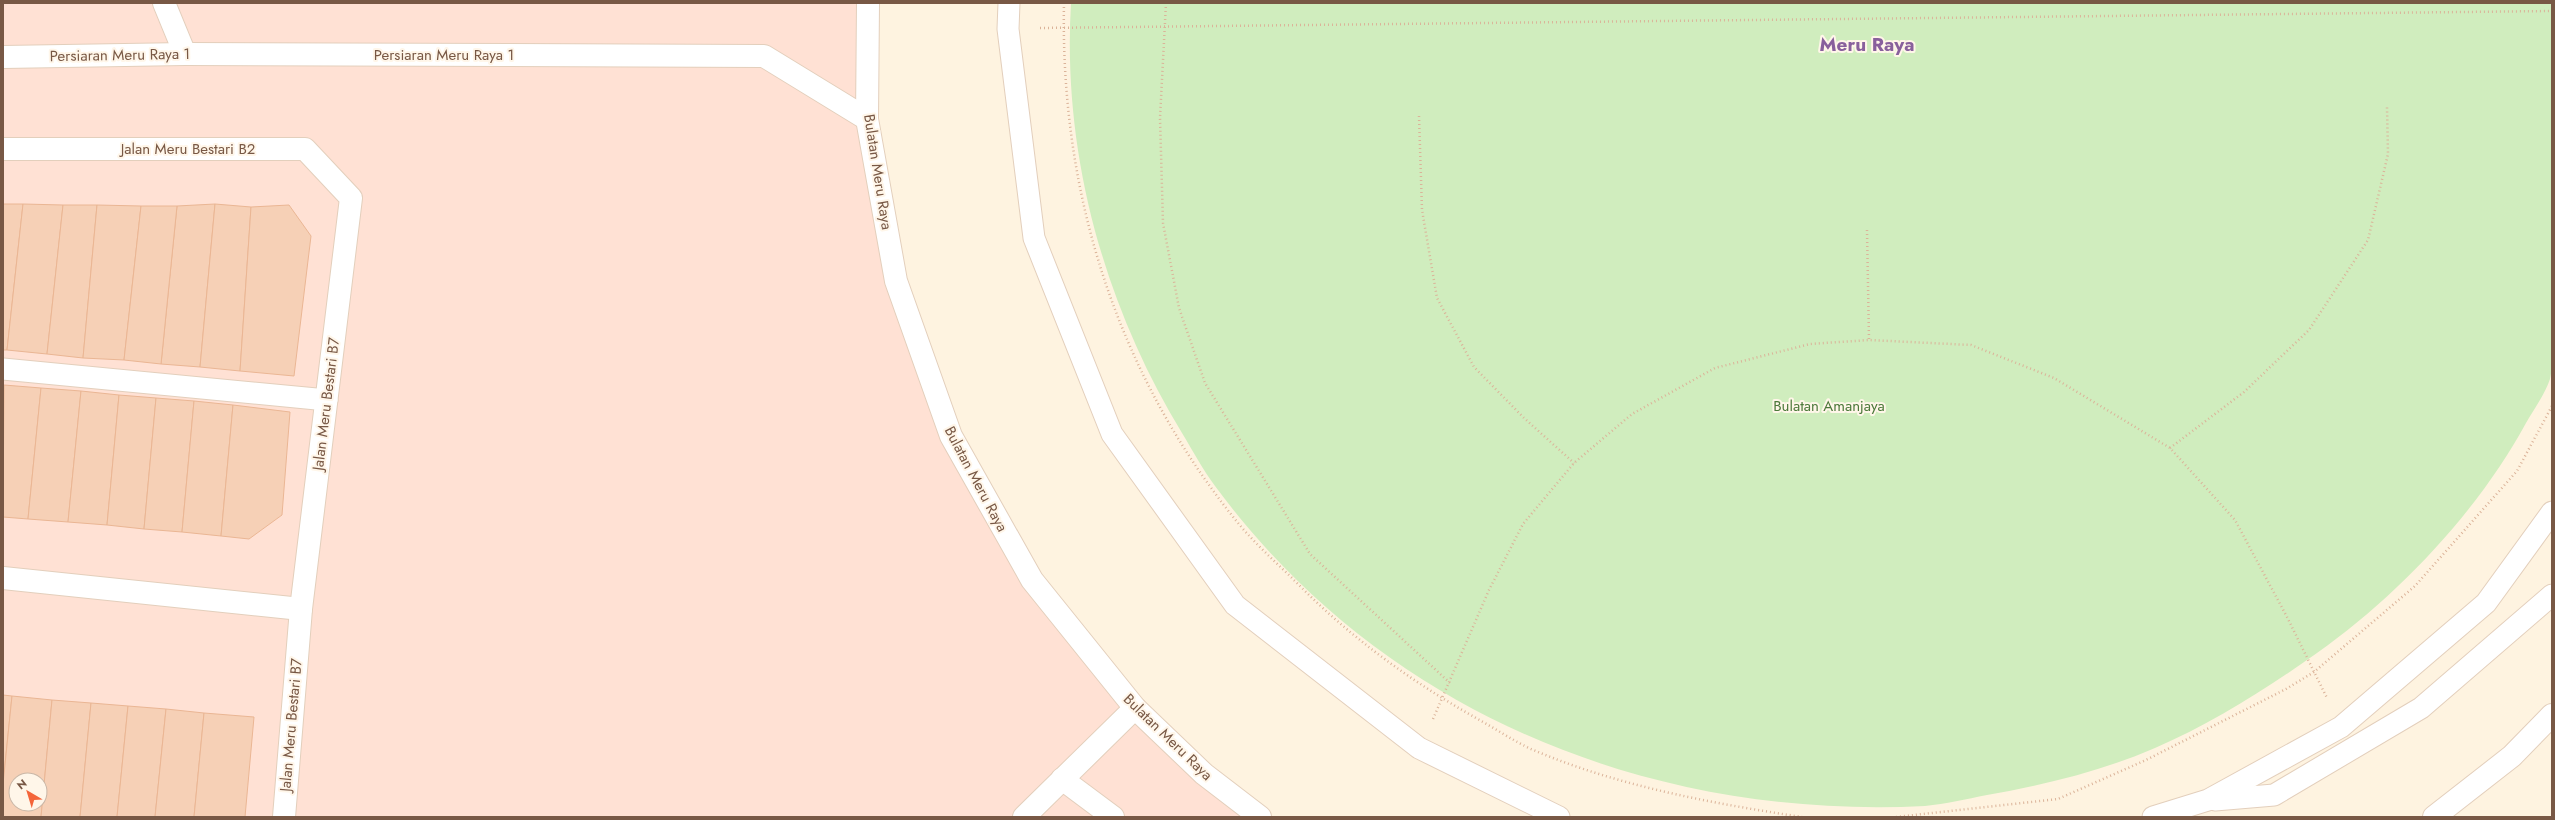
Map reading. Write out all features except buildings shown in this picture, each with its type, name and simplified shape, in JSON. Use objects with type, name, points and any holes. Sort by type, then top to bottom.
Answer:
[{"type":"street","points":[[164,3],[185,54]]},
{"type":"street","name":"Bulatan Meru Raya","points":[[868,3],[868,119],[896,281],[951,436],[1032,580],[1135,708],[1204,774],[1260,817]]},
{"type":"street","name":"Persiaran Meru Raya 1","points":[[3,57],[185,54],[764,56],[868,119]]},
{"type":"street","name":"Jalan Meru Bestari B2","points":[[3,148],[305,149],[351,198]]},
{"type":"street","name":"Jalan Meru Bestari B7","points":[[284,817],[301,609],[351,198]]},
{"type":"street","points":[[3,578],[301,609]]},
{"type":"street","points":[[1026,816],[1135,708]]},
{"type":"street","points":[[2434,817],[2512,756],[2552,715]]},
{"type":"street","points":[[1062,779],[1113,817]]},
{"type":"lane","points":[[1009,3],[1008,29],[1034,238],[1112,434],[1235,605],[1419,748],[1559,817]]},
{"type":"lane","points":[[3,369],[327,400]]},
{"type":"lane","points":[[2153,817],[2208,800],[2341,728],[2486,603],[2552,512]]},
{"type":"lane","points":[[2208,800],[2274,795],[2421,708],[2552,595]]},
{"type":"path","points":[[1064,3],[1064,28],[1073,158],[1086,220],[1105,286],[1142,375],[1185,451],[1240,525],[1321,608],[1367,648],[1442,699],[1528,747],[1592,773],[1717,804],[1802,817]]},
{"type":"path","points":[[1166,3],[1160,118],[1163,223],[1179,308],[1205,382],[1310,554],[1450,683]]},
{"type":"path","points":[[1008,29],[2552,11]]},
{"type":"path","points":[[2170,448],[2244,392],[2309,330],[2368,240],[2388,154],[2387,107]]},
{"type":"path","points":[[1419,116],[1422,210],[1437,298],[1474,367],[1524,418],[1574,463]]},
{"type":"path","points":[[1867,230],[1869,340]]},
{"type":"path","points":[[1419,748],[1450,683],[1489,590],[1522,524],[1574,463],[1632,414],[1715,368],[1810,344],[1869,340],[1971,345],[2054,378],[2170,448],[2234,520],[2314,672],[2341,728]]},
{"type":"path","points":[[1896,817],[2058,799],[2146,760],[2286,689],[2314,672],[2421,580],[2517,471],[2552,406]]},
{"type":"shaded area","points":[[3,3],[870,3],[868,182],[959,445],[1091,663],[1253,817],[3,817]]},
{"type":"green space","name":"Bulatan Amanjaya","points":[[1071,3],[2552,3],[2553,345],[2552,370],[2550,379],[2542,396],[2507,456],[2485,488],[2461,519],[2406,578],[2347,630],[2298,666],[2239,705],[2198,728],[2155,748],[2114,764],[2051,782],[1925,806],[1821,805],[1720,794],[1622,770],[1528,736],[1439,690],[1357,633],[1282,565],[1215,486],[1202,467],[1154,384],[1130,333],[1110,280],[1094,226],[1082,171],[1074,115],[1070,59]]},
{"type":"district","name":"Meru Raya","points":[[1867,44]]}]
